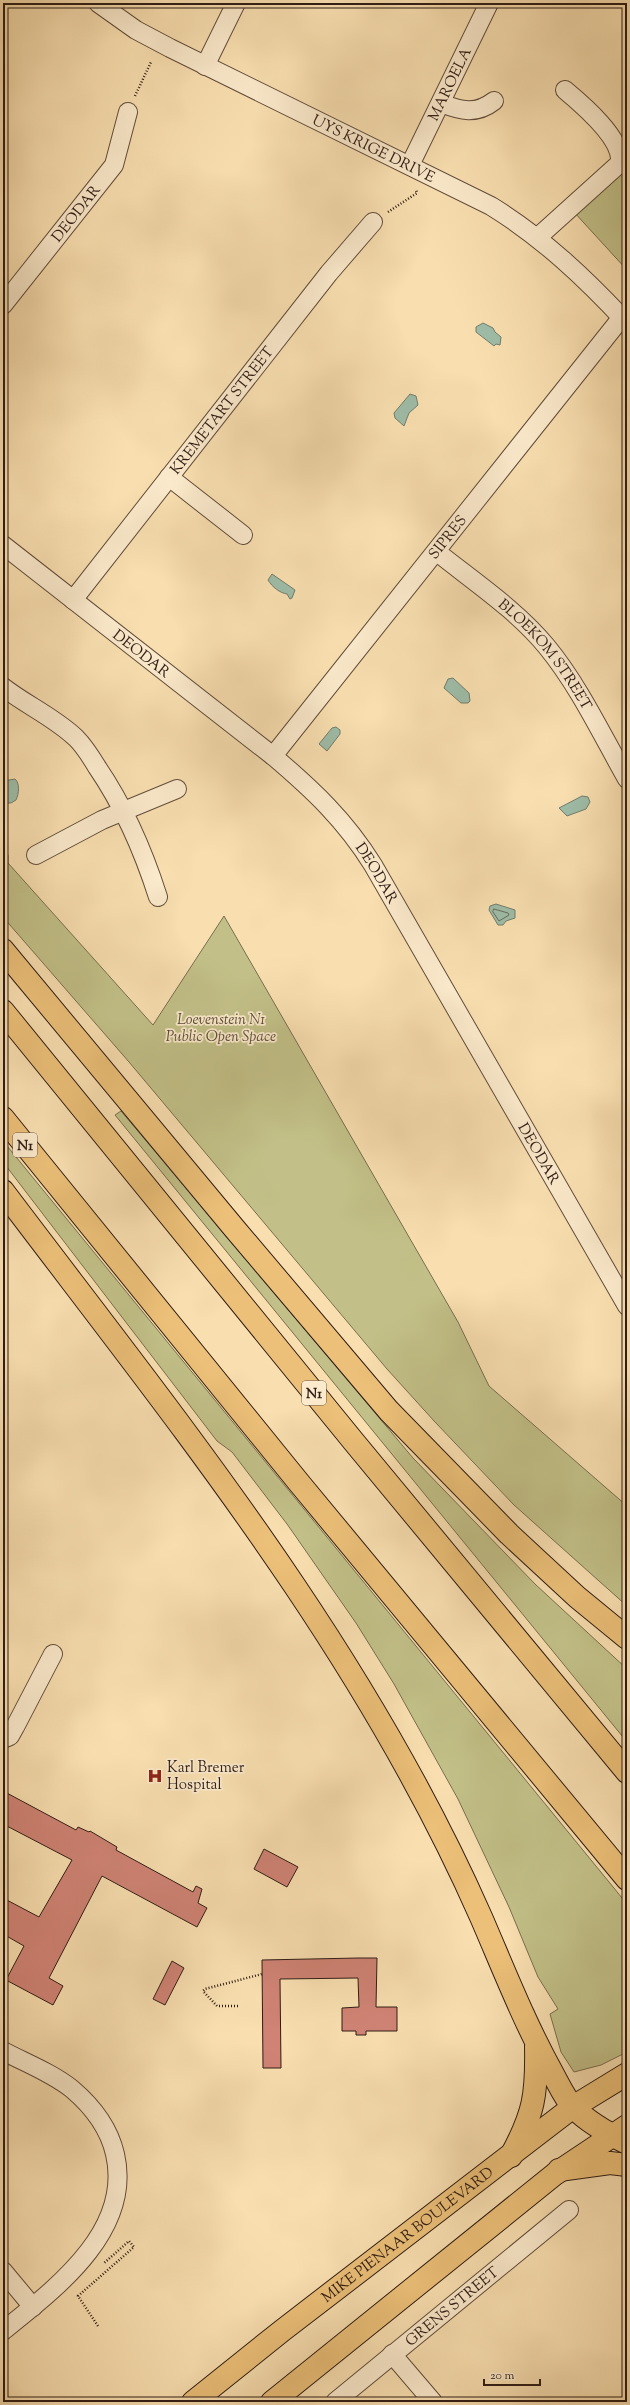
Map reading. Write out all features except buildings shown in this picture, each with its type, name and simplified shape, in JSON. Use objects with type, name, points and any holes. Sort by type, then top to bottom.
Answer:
[{"type":"main road","points":[[3,950],[239,1235],[389,1410],[509,1534],[577,1597],[627,1638]]},
{"type":"main road","name":"N1","points":[[3,1011],[354,1442],[627,1772]]},
{"type":"main road","name":"N1","points":[[3,1118],[300,1484],[627,1879]]},
{"type":"main road","points":[[3,1191],[237,1501],[321,1623],[409,1772],[456,1860],[536,2043],[573,2108],[622,2135]]},
{"type":"main road","points":[[511,2156],[528,2122],[533,2108],[536,2073],[536,2043]]},
{"type":"main road","name":"MIKE PIENAAR BOULEVARD","points":[[193,2402],[283,2330],[573,2108],[627,2074]]},
{"type":"main road","points":[[272,2402],[559,2170],[622,2135]]},
{"type":"main road","points":[[559,2170],[610,2163],[627,2164]]},
{"type":"street","name":"UYS KRIGE DRIVE","points":[[98,3],[136,30],[205,66],[492,206],[538,238],[581,276],[624,320]]},
{"type":"street","points":[[205,66],[236,3]]},
{"type":"street","name":"MAROELA","points":[[410,165],[489,3]]},
{"type":"street","points":[[538,238],[620,163],[618,149],[600,123],[566,90]]},
{"type":"street","points":[[440,103],[468,112],[484,108],[494,101]]},
{"type":"street","name":"DEODAR","points":[[3,305],[114,165],[128,112]]},
{"type":"street","name":"KREMETART STREET","points":[[72,600],[329,273],[373,222]]},
{"type":"street","name":"SIPRES","points":[[273,756],[624,320]]},
{"type":"street","points":[[169,477],[243,535]]},
{"type":"street","name":"DEODAR","points":[[3,544],[72,600],[273,756],[329,805],[363,849],[627,1306]]},
{"type":"street","name":"BLOEKOM STREET","points":[[437,552],[525,624],[547,646],[564,671],[627,779]]},
{"type":"street","points":[[3,687],[77,738],[124,810],[146,861],[158,897]]},
{"type":"street","points":[[36,855],[124,810],[177,789]]},
{"type":"street","points":[[3,1739],[10,1736],[52,1654]]},
{"type":"street","points":[[3,2051],[58,2079],[86,2102],[106,2130],[117,2163],[118,2180],[115,2198],[104,2227],[96,2242],[76,2267],[33,2307],[3,2331]]},
{"type":"street","name":"GRENS STREET","points":[[334,2402],[569,2210]]},
{"type":"street","points":[[3,2271],[33,2307]]},
{"type":"street","points":[[392,2354],[432,2402]]},
{"type":"path","points":[[128,112],[151,62]]},
{"type":"path","points":[[373,222],[417,193],[410,165]]},
{"type":"path","points":[[238,2006],[217,2006],[203,1991],[205,1989],[262,1974]]},
{"type":"path","points":[[98,2326],[78,2296],[134,2248],[129,2242],[102,2265]]},
{"type":"green space","points":[[627,167],[627,270],[573,211]]},
{"type":"green space","name":"Loevenstein N1 Public Open Space","points":[[3,849],[8,855],[8,863],[153,1025],[224,916],[458,1322],[489,1386],[627,1506],[627,1606],[514,1505],[387,1369],[129,1062],[3,917]]},
{"type":"green space","points":[[121,1111],[413,1458],[535,1584],[627,1669],[627,1742],[115,1115]]},
{"type":"green space","points":[[3,1141],[627,1904],[627,2052],[601,2065],[574,2072],[561,2052],[550,2014],[558,2009],[538,1977],[509,1907],[458,1799],[394,1684],[356,1623],[287,1524],[232,1452],[217,1441],[3,1162]]},
{"type":"water","points":[[483,323],[493,328],[501,337],[500,345],[496,344],[494,346],[476,332],[476,327]]},
{"type":"water","points":[[410,394],[416,396],[418,405],[409,413],[404,426],[395,418],[394,413]]},
{"type":"water","points":[[272,574],[295,590],[292,598],[290,599],[287,594],[279,591],[272,585],[268,580]]},
{"type":"water","points":[[453,678],[469,693],[470,701],[468,703],[461,703],[444,688],[448,679]]},
{"type":"water","points":[[336,727],[340,730],[340,734],[327,751],[319,744],[332,728]]},
{"type":"water","points":[[15,779],[18,783],[18,795],[16,800],[11,803],[3,803],[3,781]]},
{"type":"water","points":[[582,796],[588,797],[590,802],[586,809],[567,816],[559,808]]},
{"type":"water","points":[[496,904],[515,910],[515,918],[506,921],[503,925],[498,925],[489,910],[490,906]]},
{"type":"place","name":"Karl Bremer Hospital","points":[[155,1776]]}]
